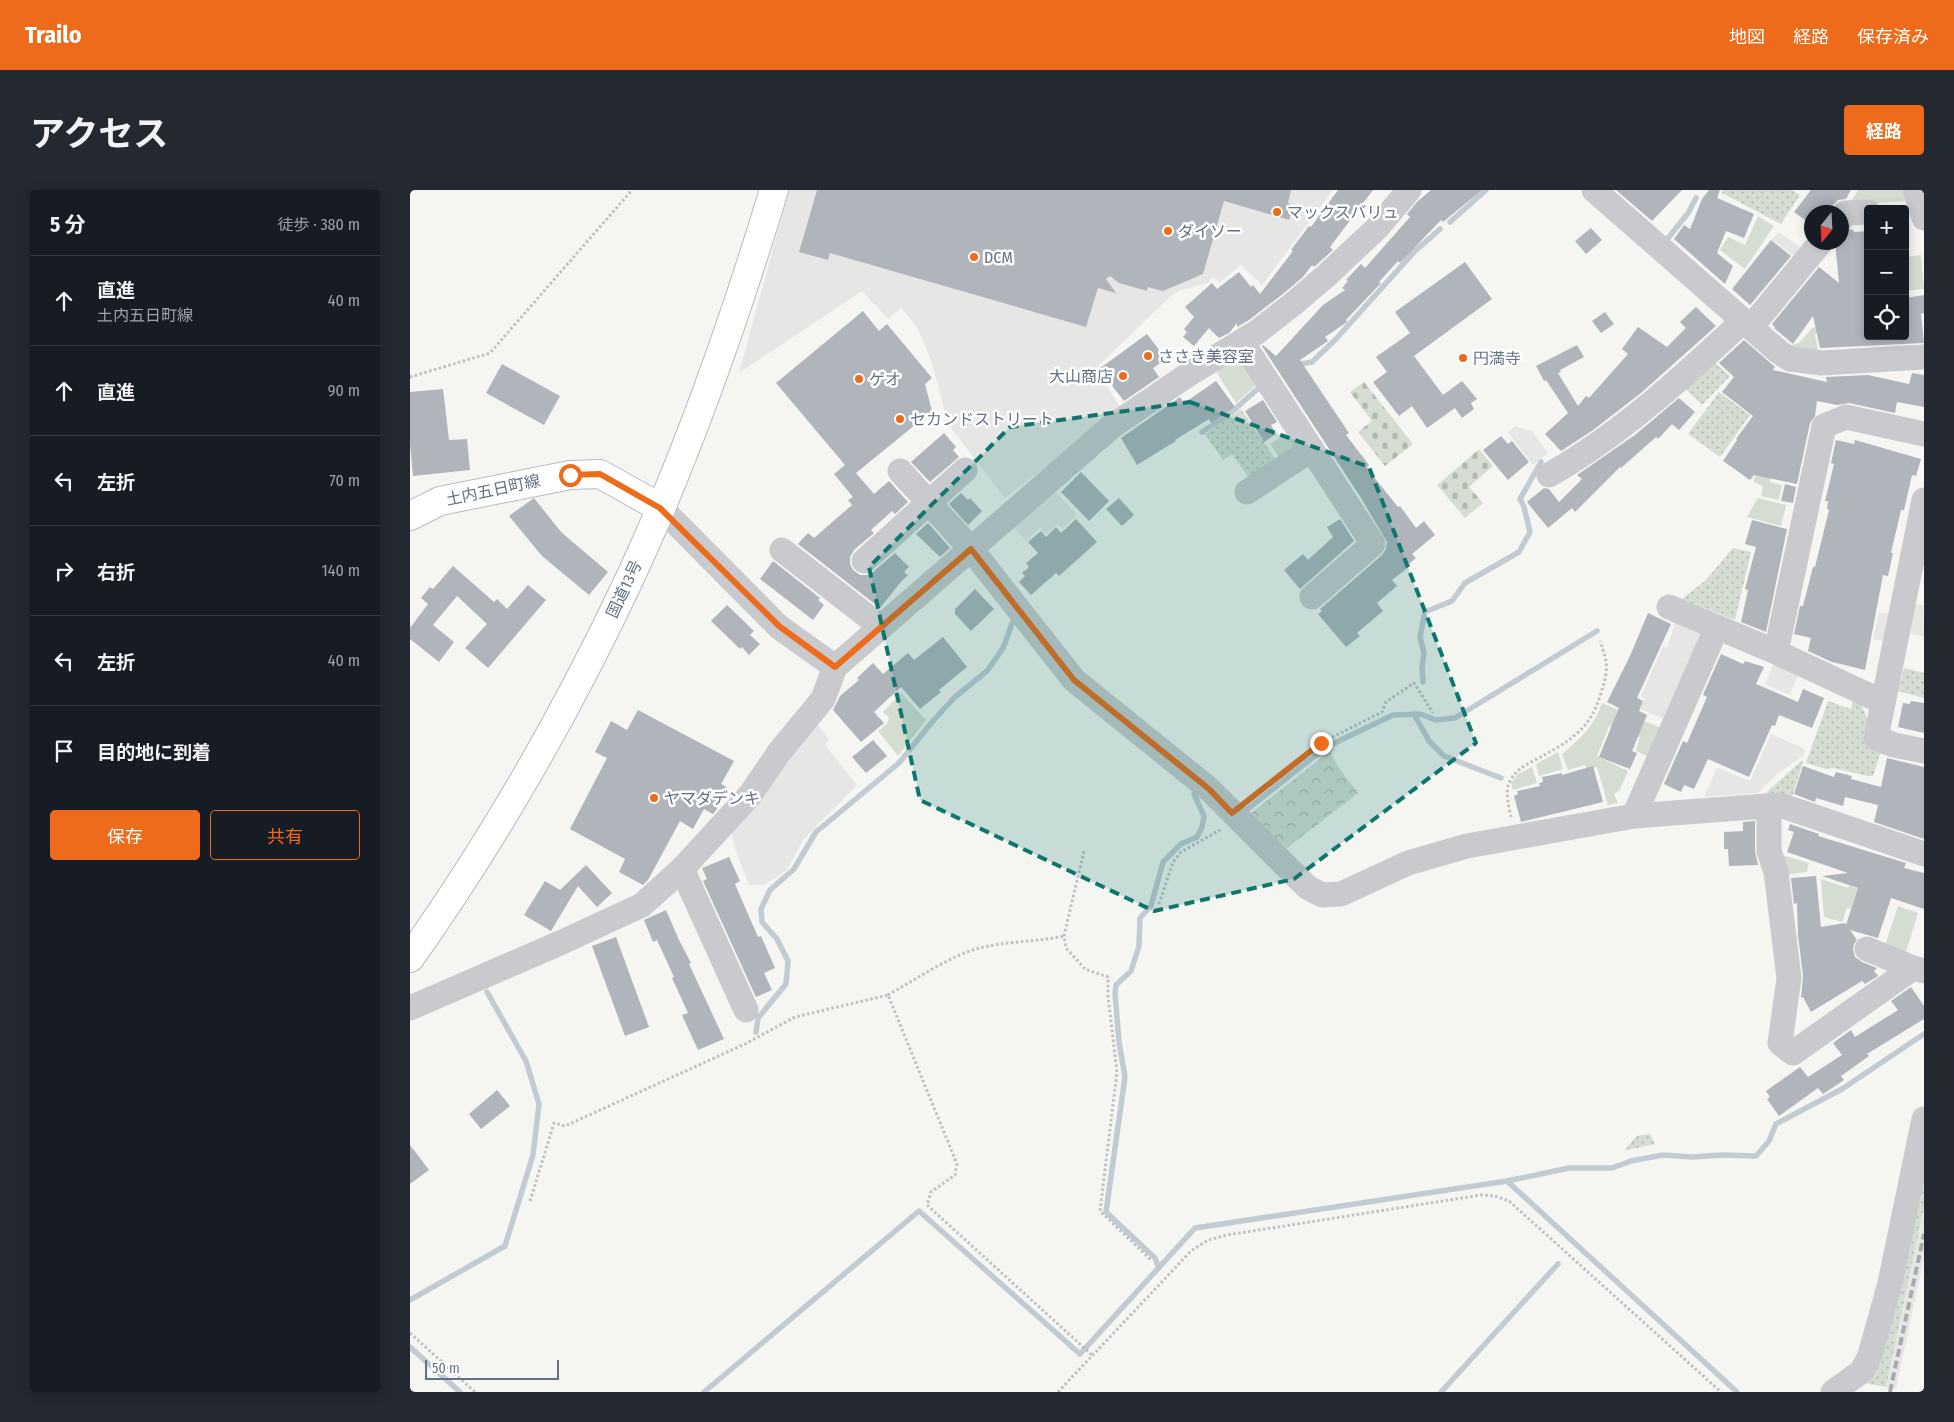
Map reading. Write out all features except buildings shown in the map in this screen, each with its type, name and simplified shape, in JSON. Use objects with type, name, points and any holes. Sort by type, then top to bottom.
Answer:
[{"type":"main road","name":"国道13号","points":[[410,958],[509,808],[593,653],[629,579],[710,384],[758,244],[774,190]]},
{"type":"main road","name":"土内五日町線","points":[[410,515],[440,501],[570,475],[600,474],[660,508]]},
{"type":"street","points":[[410,1008],[642,906],[682,869],[750,795],[780,751],[823,699],[835,667],[1111,427],[1189,374],[1265,326],[1327,275],[1377,228],[1410,190]]},
{"type":"street","points":[[1594,190],[1779,352],[1790,359],[1822,363],[1924,357]]},
{"type":"street","points":[[1849,213],[1864,212]]},
{"type":"street","points":[[1549,475],[1579,458],[1657,399],[1747,324],[1814,250]]},
{"type":"street","points":[[1242,342],[1373,544],[1312,596]]},
{"type":"street","points":[[1776,652],[1824,426],[1846,417],[1924,434]]},
{"type":"street","points":[[1247,492],[1312,449]]},
{"type":"street","points":[[864,560],[965,470]]},
{"type":"street","points":[[900,471],[971,549],[1074,680],[1209,789],[1307,887],[1322,895],[1341,894],[1408,863],[1467,846],[1634,816],[1780,805],[1924,854]]},
{"type":"street","points":[[1924,500],[1876,738],[1894,745],[1924,751]]},
{"type":"street","points":[[660,508],[779,626],[835,667]]},
{"type":"street","points":[[782,550],[881,627]]},
{"type":"street","points":[[1668,606],[1776,652],[1883,702]]},
{"type":"street","points":[[1634,816],[1717,627]]},
{"type":"street","points":[[1768,806],[1769,851],[1776,872],[1789,978],[1780,1043],[1793,1053],[1919,969]]},
{"type":"street","points":[[682,869],[746,1010]]},
{"type":"street","points":[[1867,949],[1919,969]]},
{"type":"street","points":[[1833,1392],[1862,1371],[1870,1355],[1890,1283],[1924,1119]]},
{"type":"path","points":[[410,377],[490,353],[632,190]]},
{"type":"path","points":[[1516,837],[1508,807],[1508,784],[1518,770],[1581,732],[1596,709],[1606,678],[1607,661],[1600,641]]},
{"type":"path","points":[[1159,904],[1173,862],[1181,852],[1230,825],[1234,815],[1321,743],[1382,712],[1386,702],[1414,682],[1433,713]]},
{"type":"path","points":[[1084,851],[1064,936],[1066,948],[1085,969],[1108,977],[1108,996],[1117,1072],[1100,1211],[1152,1261]]},
{"type":"path","points":[[530,1201],[554,1123],[565,1126],[745,1044],[795,1017],[888,995],[963,953],[980,948],[1042,941],[1064,936]]},
{"type":"path","points":[[888,995],[957,1164],[954,1175],[931,1192],[928,1205],[1091,1354]]},
{"type":"path","points":[[1058,1392],[1091,1354],[1191,1251],[1208,1240],[1246,1232],[1481,1195],[1510,1201],[1721,1392]]},
{"type":"path","points":[[410,1333],[475,1392]]},
{"type":"highlighted area","points":[[1190,402],[1369,467],[1476,743],[1294,879],[1154,911],[920,800],[869,567],[1010,427]]},
{"type":"shaded area","points":[[789,190],[1333,190],[1262,285],[1241,265],[1220,282],[1212,277],[1208,283],[1181,290],[1171,296],[1096,368],[1121,409],[1005,498],[948,424],[931,360],[917,327],[901,308],[888,319],[862,291],[739,373]]},
{"type":"shaded area","points":[[1778,232],[1802,248],[1796,257],[1772,240]]},
{"type":"shaded area","points":[[1515,426],[1532,431],[1548,453],[1533,465],[1508,432]]},
{"type":"shaded area","points":[[1052,488],[1077,515],[1062,529],[1057,524],[1046,534],[1040,528],[1026,541],[1011,525]]},
{"type":"shaded area","points":[[1914,604],[1923,605],[1924,636],[1908,633]]},
{"type":"shaded area","points":[[1879,612],[1889,614],[1884,641],[1873,639]]},
{"type":"shaded area","points":[[1676,620],[1704,632],[1666,720],[1640,709],[1645,698],[1641,696],[1663,646],[1667,648]]},
{"type":"shaded area","points":[[1775,660],[1800,671],[1790,695],[1765,684]]},
{"type":"shaded area","points":[[817,724],[829,739],[825,745],[857,785],[803,840],[787,870],[764,885],[749,885],[736,851],[730,827]]},
{"type":"shaded area","points":[[1771,734],[1805,749],[1804,755],[1776,775],[1758,793],[1704,797],[1717,768],[1750,781]]},
{"type":"shaded area","points":[[1924,1207],[1924,1258],[1896,1389],[1886,1387]]},
{"type":"green space","points":[[1723,190],[1792,190],[1800,195],[1781,224],[1722,193]]},
{"type":"green space","points":[[1858,190],[1906,190],[1907,201],[1849,205]]},
{"type":"green space","points":[[1758,216],[1774,226],[1745,269],[1720,250],[1728,237],[1745,245]]},
{"type":"green space","points":[[1921,255],[1924,289],[1909,291],[1909,256]]},
{"type":"green space","points":[[1830,324],[1832,330],[1815,334],[1819,355],[1792,353],[1792,345],[1799,343],[1812,328]]},
{"type":"green space","points":[[1241,353],[1260,382],[1236,403],[1215,370]]},
{"type":"green space","points":[[1711,359],[1730,376],[1702,405],[1684,388]]},
{"type":"green space","points":[[1364,382],[1413,444],[1385,466],[1358,432],[1372,421],[1350,392]]},
{"type":"green space","points":[[1719,392],[1750,415],[1720,457],[1688,434]]},
{"type":"green space","points":[[1241,409],[1277,461],[1250,479],[1232,454],[1223,460],[1205,434]]},
{"type":"green space","points":[[1290,431],[1298,448],[1280,459],[1270,444]]},
{"type":"green space","points":[[1775,443],[1770,482],[1782,485],[1779,500],[1761,496],[1763,487],[1753,481],[1767,453]]},
{"type":"green space","points":[[1479,449],[1493,466],[1469,487],[1483,503],[1465,518],[1437,485]]},
{"type":"green space","points":[[1758,498],[1786,505],[1781,526],[1747,517]]},
{"type":"green space","points":[[1733,548],[1751,552],[1735,620],[1682,599],[1706,580]]},
{"type":"green space","points":[[1904,668],[1924,673],[1924,698],[1898,691]]},
{"type":"green space","points":[[901,693],[926,720],[898,756],[878,731],[887,724],[889,718],[883,712]]},
{"type":"green space","points":[[1855,696],[1858,697],[1881,751],[1873,776],[1834,768],[1826,769],[1806,763],[1828,701],[1851,709]]},
{"type":"green space","points":[[1602,703],[1661,728],[1649,757],[1636,751],[1640,737],[1609,726],[1597,756],[1628,771],[1620,790],[1614,794],[1618,803],[1608,805],[1597,767],[1587,770],[1585,765],[1568,770],[1562,754],[1586,731]]},
{"type":"green space","points":[[1330,751],[1338,767],[1358,793],[1287,848],[1249,815]]},
{"type":"green space","points":[[1558,752],[1563,769],[1539,776],[1536,764]]},
{"type":"green space","points":[[1801,761],[1803,762],[1791,800],[1766,793]]},
{"type":"green space","points":[[1532,767],[1537,783],[1513,790],[1511,783],[1518,774]]},
{"type":"green space","points":[[1782,855],[1809,863],[1807,872],[1784,875]]},
{"type":"green space","points":[[1821,879],[1848,888],[1849,885],[1858,889],[1851,909],[1847,908],[1842,922],[1824,917]]},
{"type":"green space","points":[[1898,906],[1918,913],[1905,955],[1884,948]]},
{"type":"green space","points":[[1650,1134],[1655,1144],[1624,1151],[1637,1136]]},
{"type":"green space","points":[[1924,1153],[1924,1207],[1886,1387],[1865,1383]]},
{"type":"waterway","points":[[1450,222],[1486,190]]},
{"type":"waterway","points":[[1665,242],[1688,213],[1696,198]]},
{"type":"waterway","points":[[1295,365],[1312,362],[1336,339],[1414,252],[1440,229]]},
{"type":"waterway","points":[[1202,432],[1228,415],[1260,387]]},
{"type":"waterway","points":[[1423,682],[1422,667],[1424,653],[1420,637],[1425,612],[1452,601],[1465,583],[1519,552],[1530,532],[1524,507],[1520,499],[1541,462]]},
{"type":"waterway","points":[[756,1032],[758,1018],[786,984],[788,961],[777,939],[762,922],[761,909],[770,890],[794,869],[816,832],[899,763],[955,697],[987,671],[1003,648],[1013,621]]},
{"type":"waterway","points":[[1245,811],[1326,747],[1393,715],[1420,714],[1436,720],[1455,718],[1597,631]]},
{"type":"waterway","points":[[1414,714],[1429,741],[1444,756],[1501,778]]},
{"type":"waterway","points":[[1159,1268],[1155,1258],[1106,1212],[1125,1077],[1119,1042],[1115,993],[1116,985],[1131,971],[1139,946],[1140,918],[1151,906],[1163,862],[1181,844],[1197,837],[1202,827],[1204,816],[1194,794]]},
{"type":"waterway","points":[[410,1300],[505,1246],[533,1155],[539,1104],[526,1061],[487,992]]},
{"type":"waterway","points":[[704,1392],[919,1211],[1080,1354],[1195,1228],[1507,1181],[1569,1168],[1612,1168],[1631,1161],[1663,1155],[1692,1157],[1723,1155],[1756,1156],[1769,1141],[1776,1124],[1842,1089],[1924,1034]]},
{"type":"waterway","points":[[1507,1181],[1737,1392]]},
{"type":"waterway","points":[[1441,1392],[1558,1264]]},
{"type":"waterway","points":[[410,1347],[460,1392]]},
{"type":"railway","points":[[1890,1392],[1924,1234]]},
{"type":"place","name":"マックスバリュ","points":[[1277,212]]},
{"type":"place","name":"ダイソー","points":[[1168,231]]},
{"type":"place","name":"DCM","points":[[974,257]]},
{"type":"place","name":"ささき美容室","points":[[1148,356]]},
{"type":"place","name":"円満寺","points":[[1463,358]]},
{"type":"place","name":"大山商店","points":[[1123,376]]},
{"type":"place","name":"ゲオ","points":[[859,379]]},
{"type":"place","name":"セカンドストリート","points":[[900,419]]},
{"type":"place","name":"ヤマダデンキ","points":[[654,798]]},
{"type":"route","points":[[570,475],[600,474],[660,508],[779,626],[835,667],[971,549],[1074,680],[1209,789],[1232,813],[1321,743]]}]
